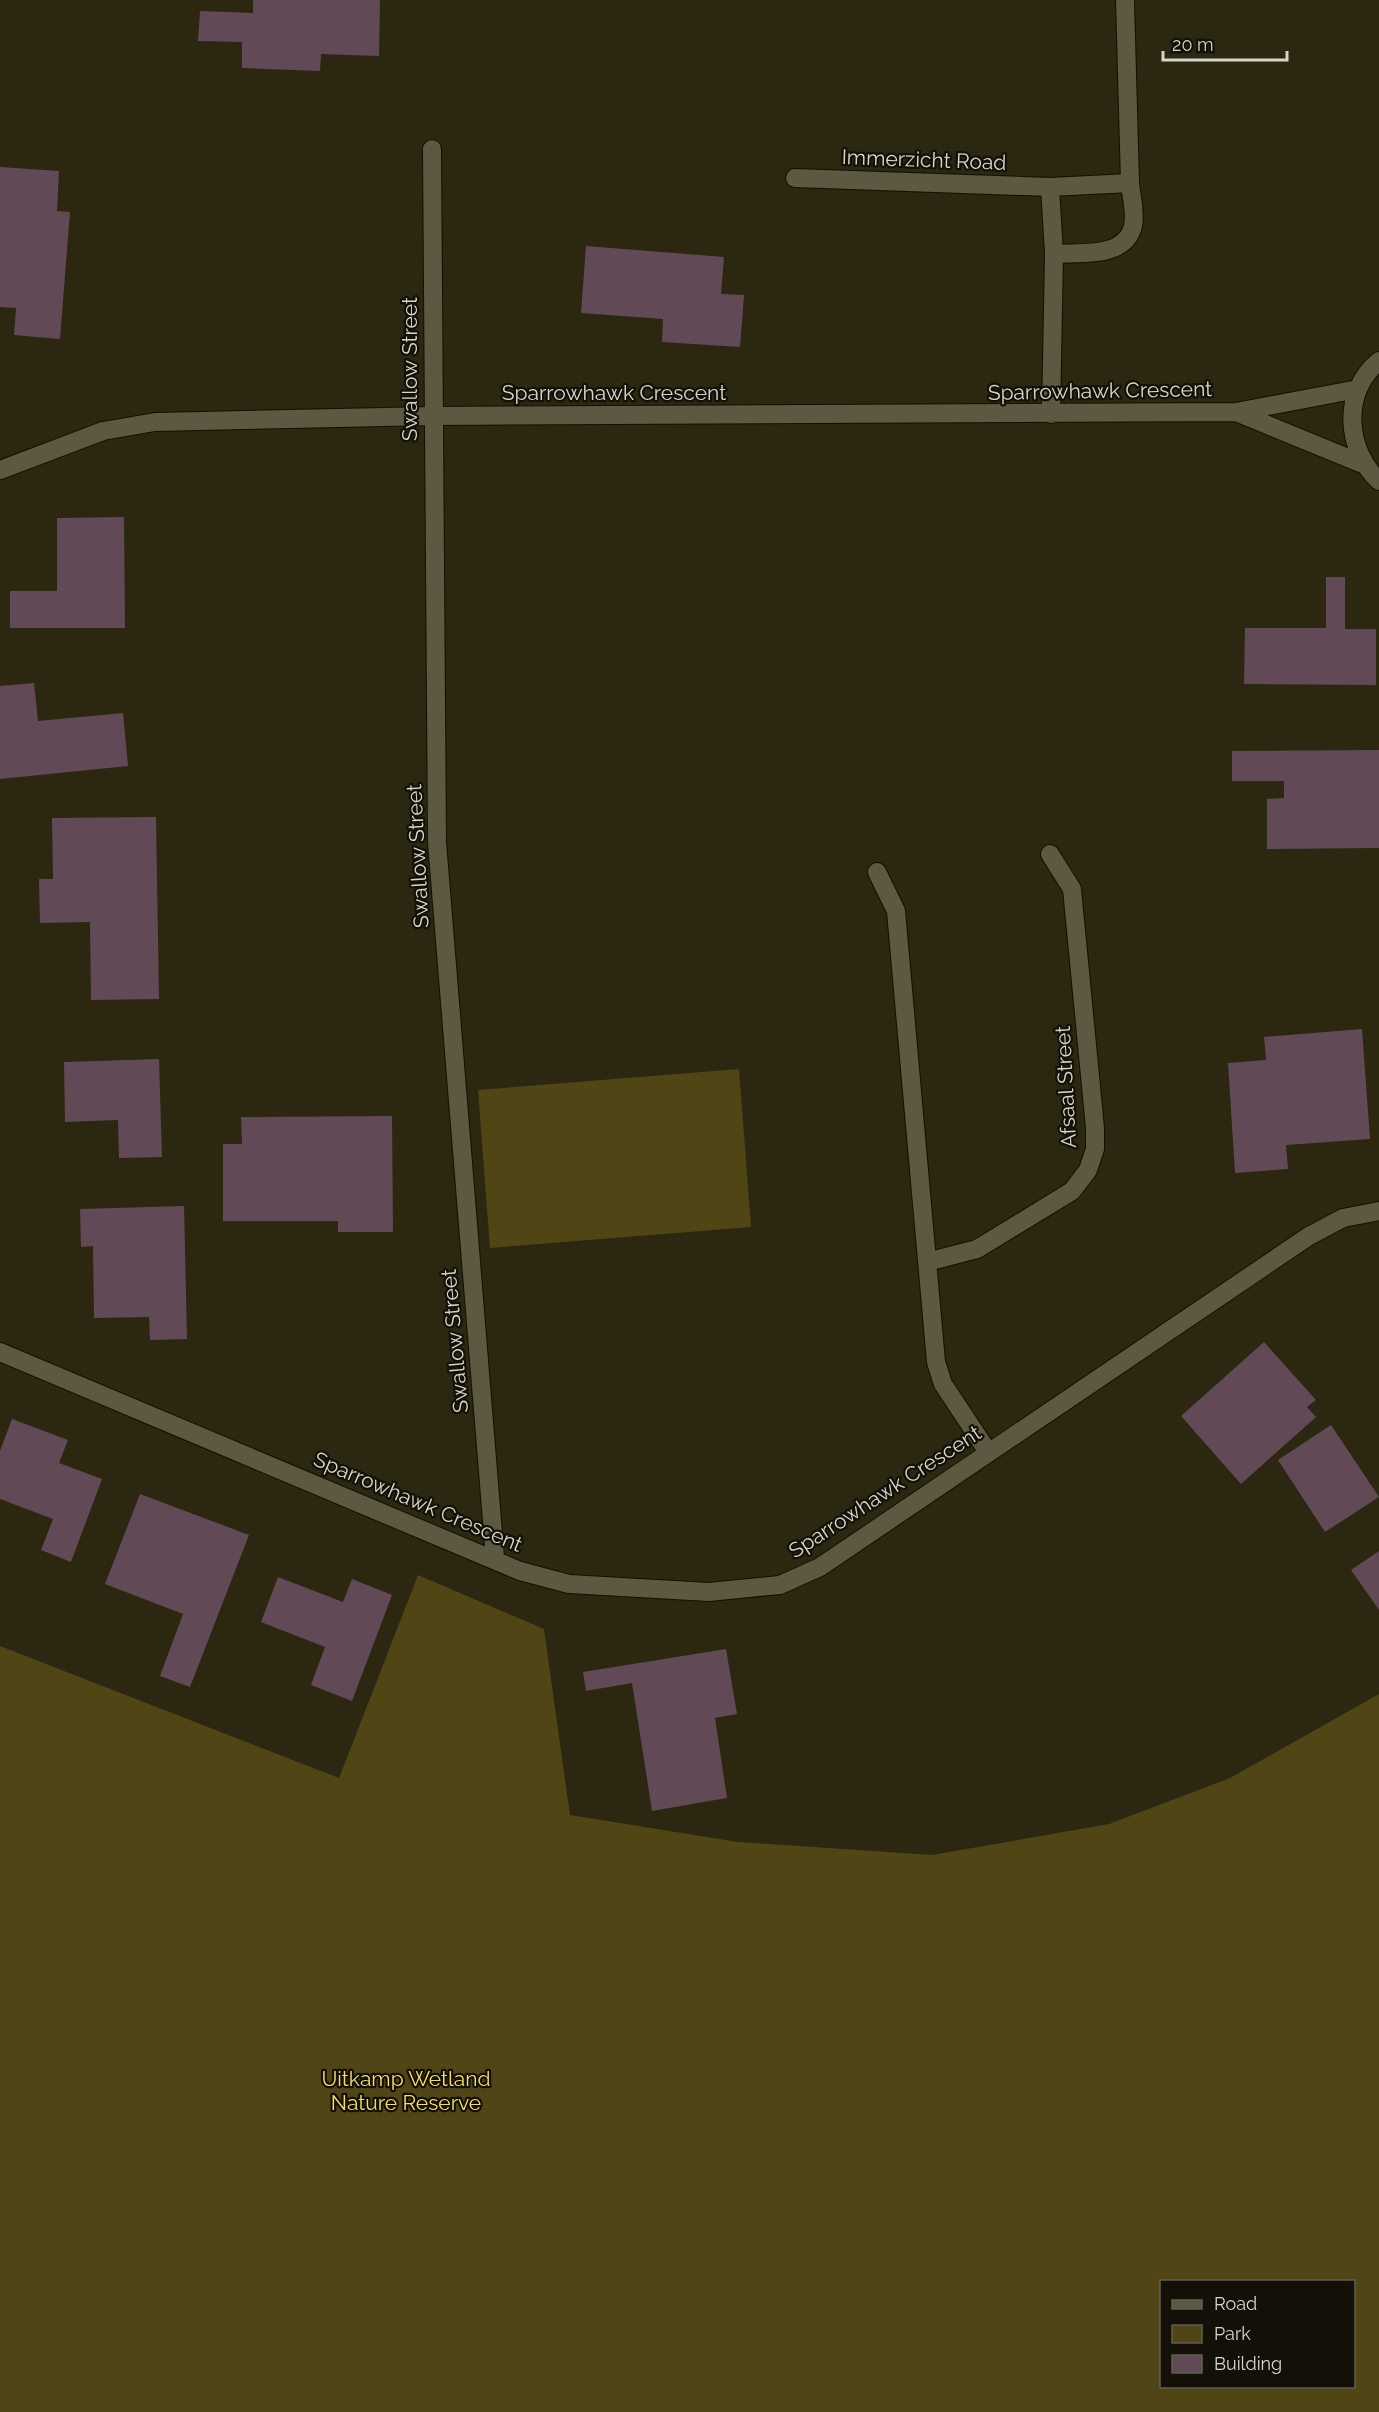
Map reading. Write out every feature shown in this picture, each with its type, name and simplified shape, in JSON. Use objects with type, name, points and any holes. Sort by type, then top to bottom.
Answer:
[{"type":"street","points":[[1054,254],[1109,251],[1122,244],[1134,224],[1130,183],[1125,0]]},
{"type":"street","name":"Swallow Street","points":[[432,149],[432,416],[437,842],[495,1558]]},
{"type":"street","name":"Immerzicht Road","points":[[795,178],[1050,187],[1130,183]]},
{"type":"street","points":[[1050,187],[1054,254],[1051,414]]},
{"type":"street","points":[[1379,346],[1377,362],[1358,389],[1352,420],[1358,452],[1365,465],[1379,481]]},
{"type":"street","name":"Sparrowhawk Crescent","points":[[0,470],[77,440],[128,425],[155,422],[432,416],[1236,412],[1358,389]]},
{"type":"street","name":"Sparrowhawk Crescent","points":[[1236,412],[1365,465]]},
{"type":"street","name":"Afsaal Street","points":[[927,1262],[977,1249],[1072,1191],[1088,1170],[1095,1149],[1095,1128],[1072,889],[1050,854]]},
{"type":"street","points":[[877,872],[896,911],[936,1362],[943,1384],[988,1452]]},
{"type":"street","name":"Sparrowhawk Crescent","points":[[0,1352],[495,1558],[520,1571],[569,1584],[709,1592],[780,1585],[820,1567],[1309,1236],[1343,1218],[1379,1211]]},
{"type":"green space","points":[[739,1069],[751,1227],[490,1248],[478,1090]]},
{"type":"green space","name":"Uitkamp Wetland Nature Reserve","points":[[418,1575],[544,1629],[570,1815],[738,1842],[932,1855],[1109,1824],[1230,1778],[1379,1694],[1379,2412],[0,2412],[0,1646],[339,1778]]},
{"type":"building","points":[[253,0],[380,0],[379,56],[321,54],[320,71],[242,68],[242,42],[198,41],[200,11],[253,13]]},
{"type":"building","points":[[0,167],[59,171],[57,211],[70,212],[60,339],[14,335],[16,308],[0,307]]},
{"type":"building","points":[[586,246],[724,257],[721,294],[744,295],[740,347],[662,342],[663,319],[581,313]]},
{"type":"building","points":[[124,517],[125,628],[10,628],[10,591],[57,591],[57,518]]},
{"type":"building","points":[[1326,577],[1345,577],[1345,629],[1376,629],[1376,685],[1244,684],[1245,628],[1326,628]]},
{"type":"building","points":[[34,683],[38,721],[123,713],[128,766],[0,779],[0,686]]},
{"type":"building","points":[[1379,750],[1379,848],[1267,849],[1267,799],[1284,798],[1284,781],[1232,781],[1232,751]]},
{"type":"building","points":[[156,817],[159,999],[91,1000],[90,922],[40,923],[39,879],[53,879],[52,818]]},
{"type":"building","points":[[1362,1029],[1370,1139],[1286,1145],[1288,1169],[1235,1173],[1228,1063],[1266,1060],[1264,1037]]},
{"type":"building","points":[[159,1059],[162,1157],[119,1158],[118,1120],[65,1122],[64,1062]]},
{"type":"building","points":[[392,1116],[393,1232],[338,1232],[338,1221],[223,1221],[223,1144],[242,1144],[241,1117]]},
{"type":"building","points":[[184,1206],[187,1339],[150,1340],[149,1317],[94,1318],[93,1246],[81,1247],[80,1209]]},
{"type":"building","points":[[1264,1342],[1316,1400],[1307,1407],[1316,1417],[1241,1484],[1181,1416]]},
{"type":"building","points":[[12,1419],[68,1440],[59,1463],[102,1479],[71,1562],[41,1550],[53,1519],[0,1499],[0,1451]]},
{"type":"building","points":[[1331,1425],[1379,1497],[1325,1532],[1278,1460]]},
{"type":"building","points":[[140,1494],[249,1535],[190,1687],[160,1676],[183,1614],[105,1584]]},
{"type":"building","points":[[1379,1551],[1379,1610],[1351,1570]]},
{"type":"building","points":[[278,1577],[343,1602],[352,1579],[392,1595],[352,1701],[311,1685],[325,1647],[261,1622]]},
{"type":"building","points":[[726,1649],[737,1714],[715,1718],[727,1798],[652,1811],[632,1683],[586,1691],[583,1672]]}]
